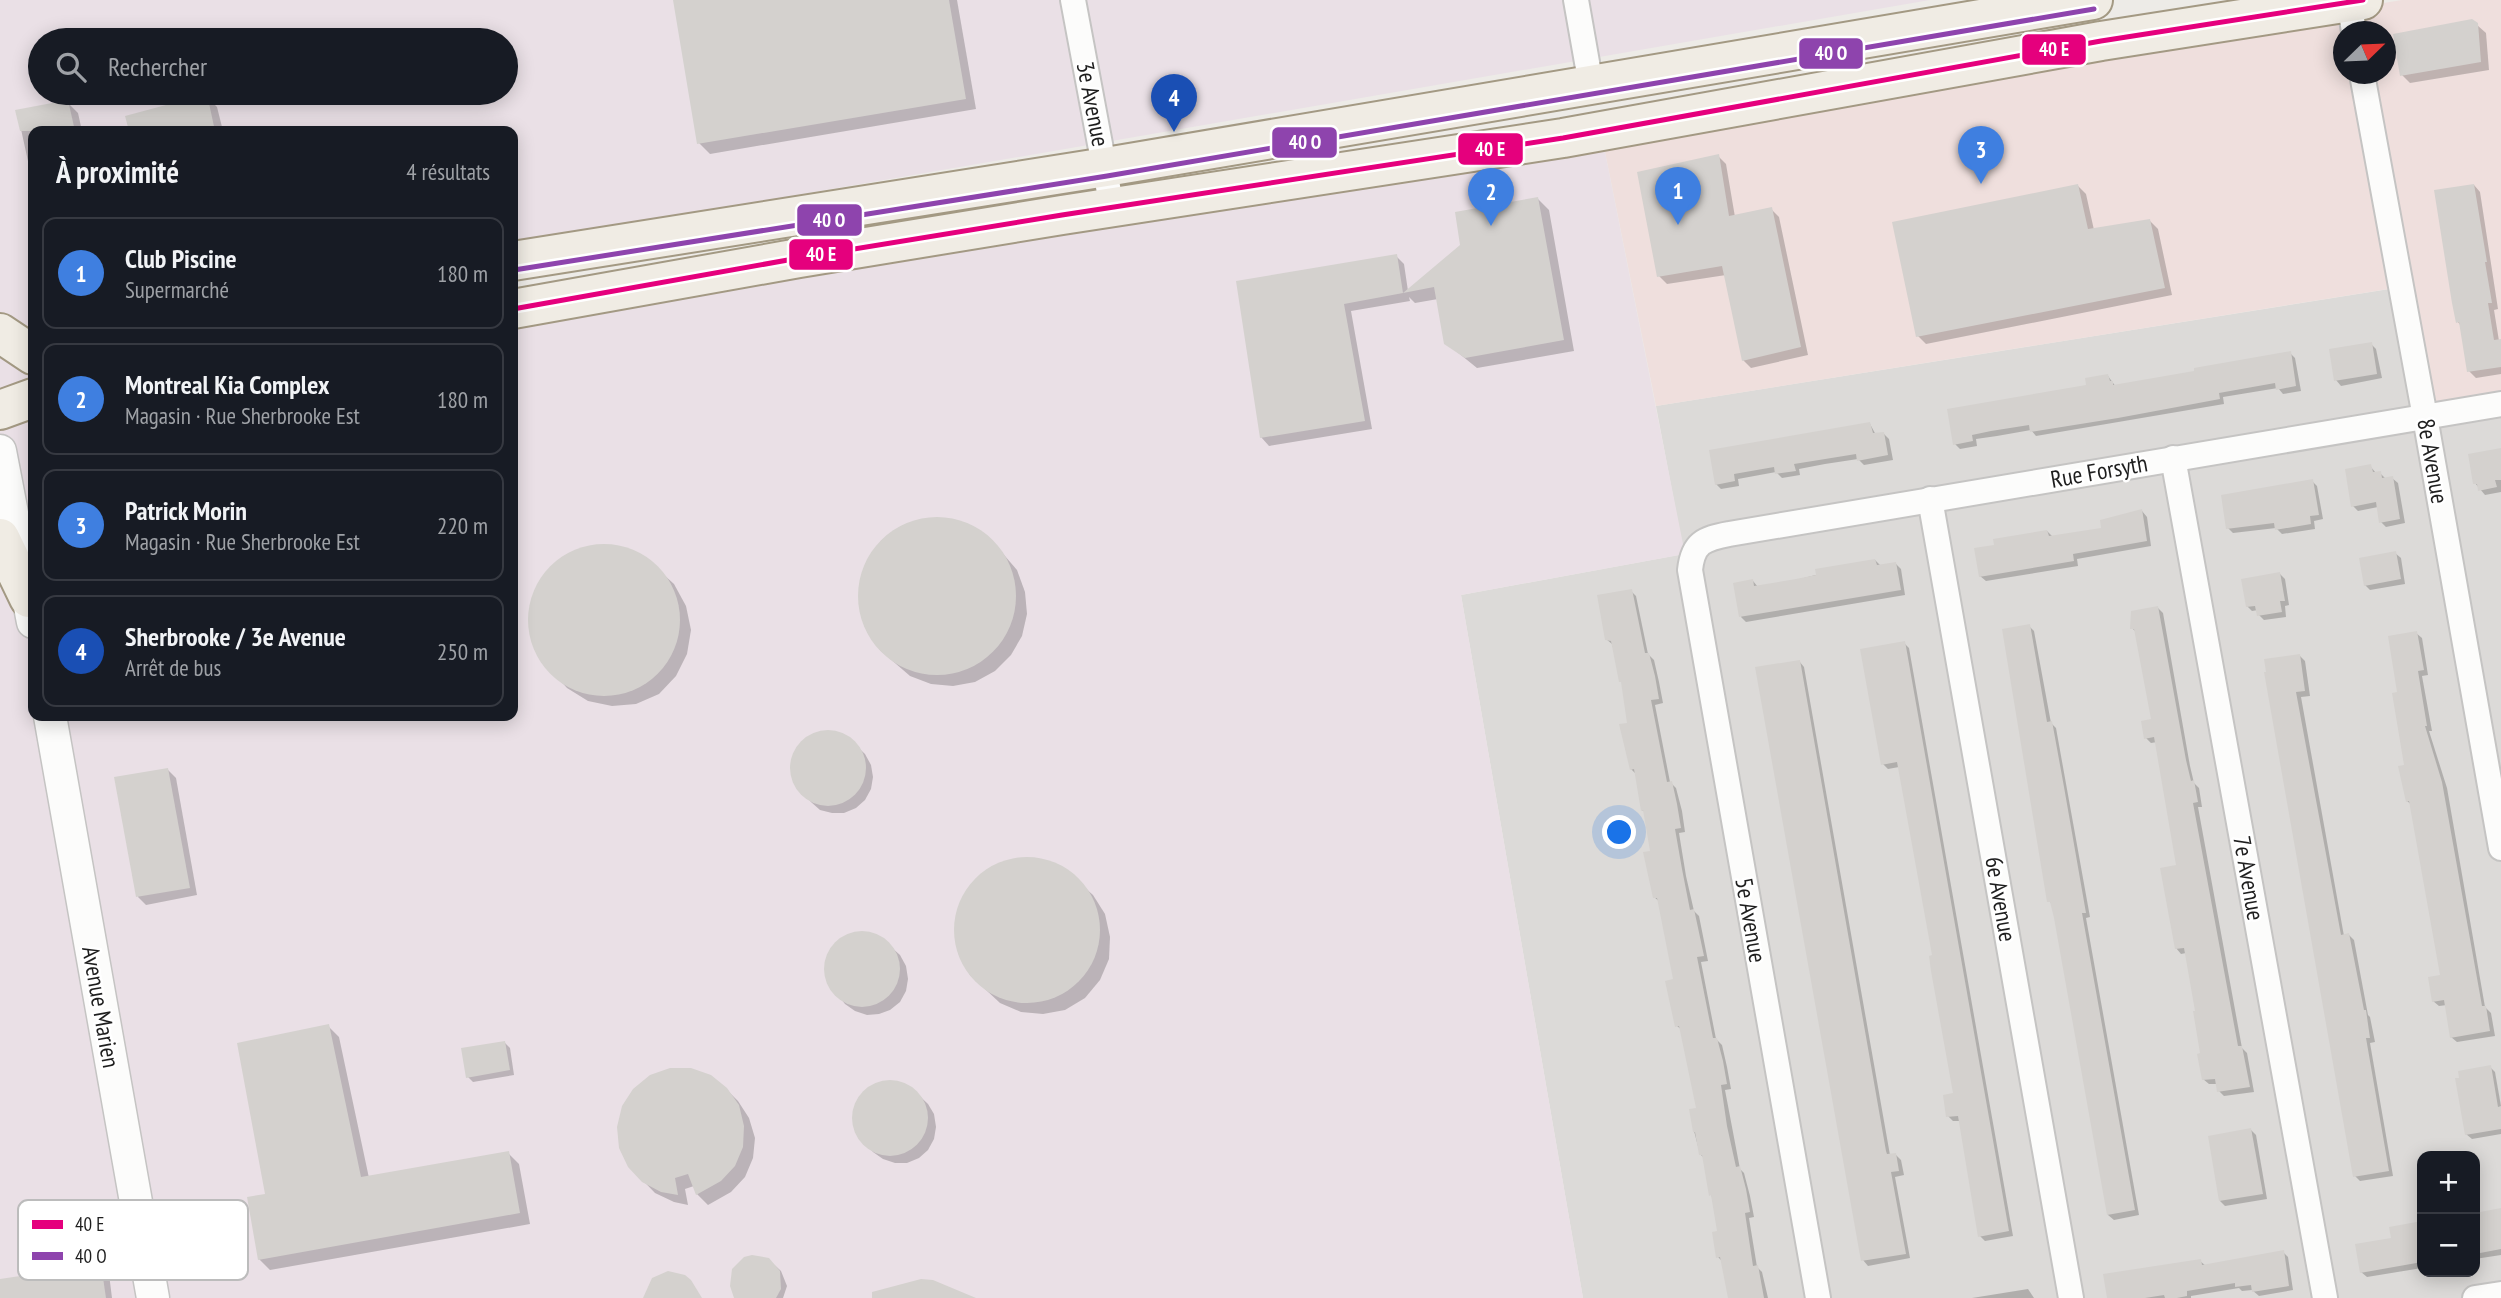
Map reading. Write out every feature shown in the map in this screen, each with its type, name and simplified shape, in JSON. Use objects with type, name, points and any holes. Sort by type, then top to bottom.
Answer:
[{"type":"main road","points":[[518,260],[1106,167],[2094,0]]},
{"type":"main road","points":[[518,308],[799,258],[1601,132],[2101,41],[2354,8]]},
{"type":"main road","points":[[1952,24],[1965,66]]},
{"type":"main road","points":[[1852,41],[1858,86]]},
{"type":"main road","points":[[1591,85],[1601,132]]},
{"type":"main road","points":[[0,333],[28,352]]},
{"type":"main road","points":[[0,410],[28,399]]},
{"type":"main road","points":[[0,538],[28,603]]},
{"type":"street","name":"3e Avenue","points":[[1073,0],[1112,208]]},
{"type":"street","points":[[1576,0],[1591,85]]},
{"type":"street","points":[[2094,0],[2101,41]]},
{"type":"street","name":"8e Avenue","points":[[2363,84],[2501,848]]},
{"type":"street","name":"Rue Forsyth","points":[[1699,544],[1712,537],[2501,404]]},
{"type":"street","points":[[0,451],[28,595]]},
{"type":"street","name":"7e Avenue","points":[[2173,458],[2325,1298]]},
{"type":"street","name":"6e Avenue","points":[[1930,499],[2071,1298]]},
{"type":"street","name":"5e Avenue","points":[[1699,544],[1692,555],[1690,570],[1818,1298]]},
{"type":"street","name":"Avenue Marien","points":[[51,721],[136,1200]]},
{"type":"street","name":"Avenue Marien","points":[[150,1280],[153,1298]]},
{"type":"street","points":[[2475,1298],[2501,1294]]},
{"type":"shaded area","points":[[0,0],[1930,0],[518,243],[518,126],[28,126],[28,721],[518,721],[518,308],[1601,132],[1685,554],[1461,595],[1583,1298],[0,1298]]},
{"type":"shaded area","points":[[2402,0],[2501,0],[2501,403],[2425,417],[2401,287],[1656,406],[1601,132]]},
{"type":"shaded area","points":[[2402,287],[2501,403],[2501,1298],[1583,1298],[1461,595],[1684,554],[1656,406]]},
{"type":"building","points":[[673,0],[949,0],[966,99],[697,144]]},
{"type":"building","points":[[2472,19],[2478,23],[2481,62],[2400,76],[2396,33]]},
{"type":"building","points":[[42,105],[69,105],[74,126],[28,126],[28,131],[20,131],[15,110]]},
{"type":"building","points":[[166,105],[209,105],[214,126],[128,126],[125,116]]},
{"type":"building","points":[[1719,154],[1729,216],[1772,207],[1801,347],[1742,361],[1722,266],[1657,277],[1637,172]]},
{"type":"building","points":[[2078,184],[2088,229],[2150,219],[2165,288],[1916,337],[1892,222]]},
{"type":"building","points":[[2474,184],[2487,262],[2492,303],[2488,303],[2494,340],[2501,339],[2501,367],[2467,372],[2459,322],[2456,323],[2452,303],[2434,190]]},
{"type":"building","points":[[1538,197],[1564,340],[1465,358],[1444,344],[1434,287],[1403,293],[1460,245],[1455,212]]},
{"type":"building","points":[[1397,254],[1403,293],[1344,304],[1365,421],[1260,438],[1236,281]]},
{"type":"building","points":[[2372,342],[2377,374],[2334,381],[2329,349]]},
{"type":"building","points":[[2291,351],[2296,386],[2276,390],[2275,383],[2219,393],[2220,399],[2030,432],[2029,425],[1991,431],[1972,435],[1973,441],[1953,445],[1947,409],[2086,385],[2085,378],[2108,374],[2113,385]]},
{"type":"building","points":[[1870,422],[1873,433],[1884,432],[1888,455],[1857,461],[1856,454],[1794,464],[1796,471],[1775,474],[1774,467],[1734,474],[1735,481],[1715,485],[1709,450]]},
{"type":"building","points":[[2501,448],[2501,480],[2495,480],[2497,487],[2478,491],[2477,484],[2473,484],[2468,454]]},
{"type":"building","points":[[2371,464],[2373,472],[2381,471],[2382,478],[2393,476],[2400,519],[2379,523],[2376,502],[2351,507],[2345,469]]},
{"type":"building","points":[[2313,479],[2319,515],[2310,516],[2311,524],[2275,530],[2274,523],[2226,529],[2221,495]]},
{"type":"building","points":[[2142,509],[2147,541],[2073,554],[2074,561],[1979,577],[1974,548],[1994,545],[1993,539],[2047,530],[2049,536],[2101,528],[2100,520]]},
{"type":"building","points":[[937,517],[967,523],[993,540],[1010,566],[1016,596],[1010,626],[993,652],[967,669],[937,675],[907,669],[881,652],[864,626],[858,596],[864,566],[881,540],[907,523]]},
{"type":"building","points":[[604,544],[633,550],[658,566],[674,591],[680,620],[674,649],[658,674],[633,690],[604,696],[575,690],[550,674],[534,649],[528,620],[534,591],[550,566],[575,550]]},
{"type":"building","points":[[2396,551],[2401,579],[2364,586],[2359,558]]},
{"type":"building","points":[[1875,559],[1877,565],[1896,562],[1901,590],[1739,617],[1733,583],[1753,579],[1754,586],[1796,579],[1816,575],[1815,569]]},
{"type":"building","points":[[2280,572],[2285,601],[2280,601],[2282,612],[2257,616],[2255,606],[2246,607],[2241,579]]},
{"type":"building","points":[[1632,589],[1645,653],[1649,653],[1655,676],[1659,699],[1651,700],[1667,782],[1672,781],[1677,804],[1681,828],[1675,829],[1682,869],[1690,910],[1694,909],[1704,956],[1697,957],[1713,1038],[1717,1038],[1723,1061],[1727,1084],[1721,1085],[1727,1126],[1736,1167],[1740,1166],[1746,1189],[1750,1212],[1745,1213],[1753,1266],[1758,1265],[1764,1298],[1728,1298],[1720,1257],[1716,1258],[1712,1232],[1717,1231],[1711,1195],[1709,1196],[1702,1155],[1699,1155],[1689,1109],[1696,1108],[1679,1026],[1675,1027],[1665,981],[1673,979],[1657,898],[1653,898],[1643,852],[1650,851],[1643,810],[1641,811],[1634,769],[1630,770],[1619,724],[1627,723],[1621,682],[1611,641],[1605,640],[1597,595]]},
{"type":"building","points":[[2158,606],[2186,760],[2191,781],[2194,780],[2198,802],[2193,803],[2238,1046],[2242,1046],[2250,1087],[2217,1092],[2215,1079],[2202,1080],[2197,1054],[2200,1053],[2195,1011],[2184,948],[2175,949],[2160,868],[2176,865],[2154,737],[2144,739],[2141,721],[2151,719],[2134,629],[2130,629],[2131,611]]},
{"type":"building","points":[[2030,624],[2047,722],[2052,721],[2064,787],[2086,913],[2082,913],[2135,1210],[2107,1215],[2054,918],[2050,902],[2047,902],[2002,629]]},
{"type":"building","points":[[2417,631],[2424,670],[2418,671],[2425,726],[2442,782],[2482,1006],[2486,1006],[2490,1031],[2450,1038],[2444,1000],[2432,1002],[2428,977],[2440,975],[2409,801],[2406,802],[2398,766],[2404,765],[2392,693],[2397,692],[2388,636]]},
{"type":"building","points":[[1905,641],[2009,1231],[1978,1237],[1958,1116],[1946,1117],[1943,1095],[1953,1093],[1931,971],[1929,956],[1932,955],[1897,762],[1881,765],[1860,649]]},
{"type":"building","points":[[2300,654],[2305,691],[2296,692],[2341,935],[2349,933],[2366,1010],[2370,1038],[2366,1038],[2389,1171],[2353,1177],[2264,672],[2264,659]]},
{"type":"building","points":[[1800,660],[1886,1151],[1887,1154],[1896,1153],[1899,1171],[1891,1172],[1906,1254],[1861,1261],[1755,667]]},
{"type":"building","points":[[828,730],[843,733],[855,741],[863,753],[866,768],[863,783],[855,795],[843,803],[828,806],[813,803],[801,795],[793,783],[790,768],[793,753],[801,741],[813,733]]},
{"type":"building","points":[[168,768],[190,888],[136,897],[114,777]]},
{"type":"building","points":[[1027,857],[1055,862],[1079,878],[1095,902],[1100,930],[1095,958],[1079,982],[1055,998],[1027,1003],[999,998],[975,982],[959,958],[954,930],[959,902],[975,878],[999,862]]},
{"type":"building","points":[[862,931],[877,934],[889,942],[897,954],[900,969],[897,984],[889,996],[877,1004],[862,1007],[847,1004],[835,996],[827,984],[824,969],[827,954],[835,942],[847,934]]},
{"type":"building","points":[[329,1024],[361,1177],[509,1151],[520,1213],[258,1260],[247,1197],[265,1194],[237,1043]]},
{"type":"building","points":[[505,1041],[510,1070],[466,1078],[461,1048]]},
{"type":"building","points":[[2491,1065],[2498,1107],[2501,1106],[2501,1129],[2465,1135],[2455,1078],[2459,1078],[2458,1071]]},
{"type":"building","points":[[670,1068],[691,1068],[711,1075],[727,1088],[739,1105],[744,1126],[743,1147],[735,1166],[721,1181],[696,1195],[688,1174],[675,1178],[678,1195],[661,1192],[642,1182],[628,1167],[619,1148],[617,1127],[622,1106],[633,1089],[650,1075]]},
{"type":"building","points":[[890,1080],[905,1083],[917,1091],[925,1103],[928,1118],[925,1133],[917,1145],[905,1153],[890,1156],[875,1153],[863,1145],[855,1133],[852,1118],[855,1103],[863,1091],[875,1083]]},
{"type":"building","points":[[2251,1128],[2263,1194],[2219,1201],[2208,1136]]},
{"type":"building","points":[[2501,1208],[2501,1249],[2480,1253],[2480,1212]]},
{"type":"building","points":[[2417,1222],[2417,1263],[2360,1273],[2355,1244],[2391,1238],[2389,1227]]},
{"type":"building","points":[[2284,1250],[2289,1286],[2252,1292],[2251,1285],[2235,1287],[2235,1283],[2187,1291],[2187,1296],[2177,1298],[2165,1298],[2164,1295],[2107,1298],[2103,1274],[2201,1259],[2202,1265]]},
{"type":"building","points":[[752,1255],[769,1258],[780,1271],[781,1289],[776,1298],[734,1298],[730,1286],[732,1269],[744,1257]]},
{"type":"building","points":[[668,1271],[685,1275],[702,1298],[643,1298],[652,1278]]},
{"type":"building","points":[[18,1276],[18,1280],[103,1280],[106,1298],[0,1298],[0,1279]]},
{"type":"building","points":[[921,1279],[933,1280],[976,1298],[872,1298],[872,1292]]},
{"type":"transit line","points":[[518,308],[1062,215],[1563,138],[2101,41],[2363,0]]},
{"type":"transit line","points":[[518,269],[1107,176],[2094,9]]},
{"type":"place","name":"Sherbrooke / 3e Avenue","points":[[1174,132]]},
{"type":"place","name":"Patrick Morin","points":[[1981,184]]},
{"type":"place","name":"Club Piscine","points":[[1678,225]]},
{"type":"place","name":"Montreal Kia Complex","points":[[1491,226]]}]
